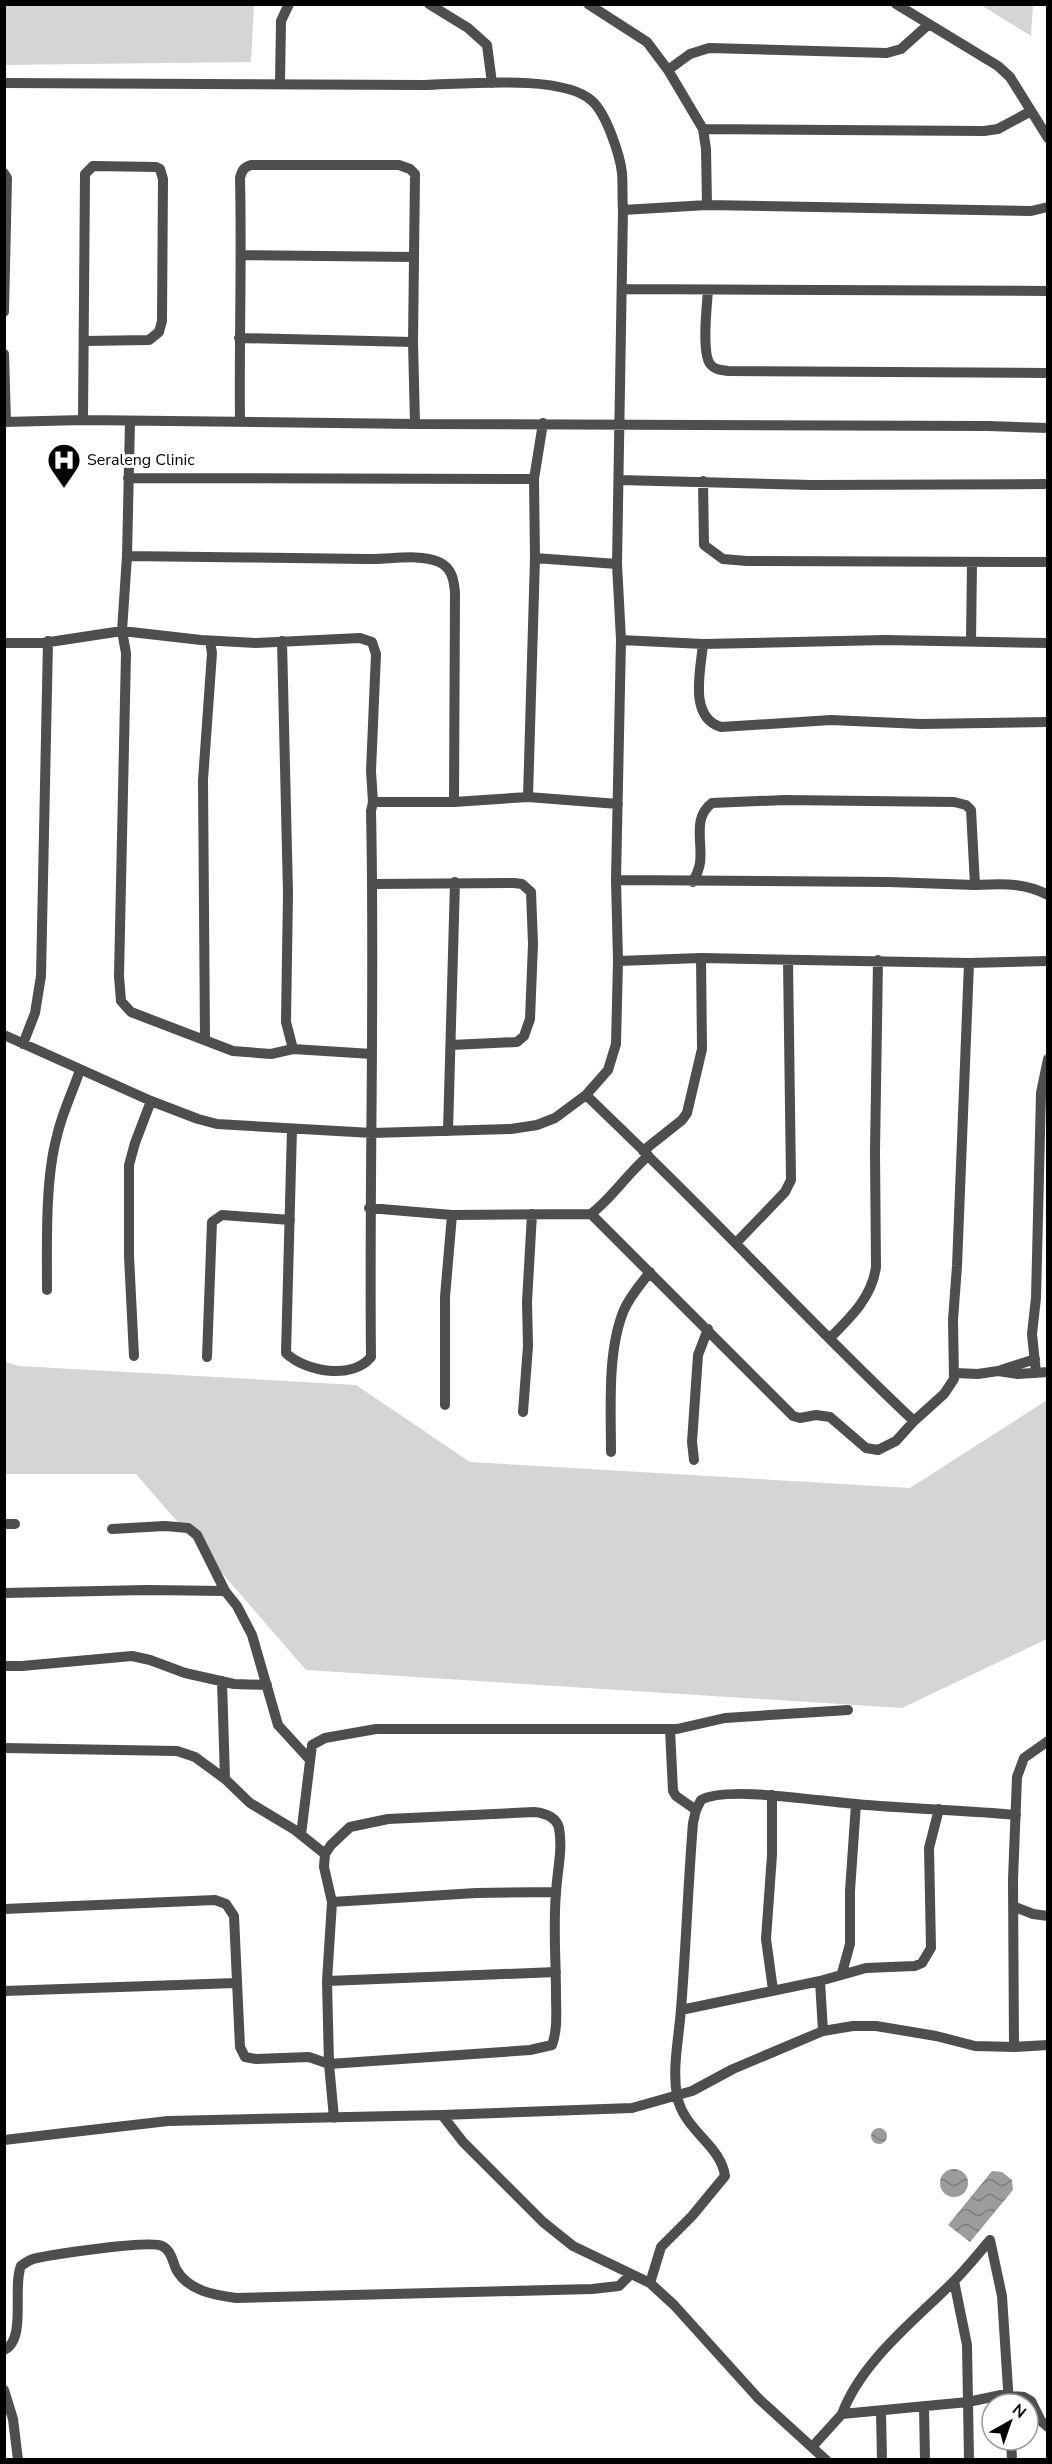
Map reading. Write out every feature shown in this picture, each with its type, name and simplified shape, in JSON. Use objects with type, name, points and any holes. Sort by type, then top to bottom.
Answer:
[{"type":"street","points":[[280,83],[281,21],[289,4]]},
{"type":"street","points":[[429,4],[468,27],[487,45],[492,83]]},
{"type":"street","points":[[588,4],[647,42],[668,70],[703,129],[706,149],[707,205]]},
{"type":"street","points":[[896,4],[998,66],[1010,77],[1047,138]]},
{"type":"street","points":[[668,70],[690,54],[709,48],[887,53],[902,49],[929,24]]},
{"type":"street","points":[[4,83],[492,83],[558,86],[574,89],[595,103],[605,122],[622,171],[617,564],[621,640],[616,880],[618,962],[616,1044],[608,1070],[585,1095],[555,1118],[537,1125],[511,1129],[372,1133],[292,1129],[217,1124],[198,1119],[151,1101],[4,1035]]},
{"type":"street","points":[[703,129],[984,131],[998,129],[1031,111]]},
{"type":"street","points":[[240,421],[239,338],[242,255],[240,178],[245,166],[399,165],[410,169],[415,174],[413,342],[416,424]]},
{"type":"street","points":[[83,420],[85,174],[93,166],[156,167],[160,169],[163,179],[162,321],[159,332],[149,340],[85,341]]},
{"type":"street","points":[[4,173],[7,178],[4,312]]},
{"type":"street","points":[[622,210],[707,205],[1031,211],[1047,207]]},
{"type":"street","points":[[242,255],[414,257]]},
{"type":"street","points":[[622,289],[1047,291]]},
{"type":"street","points":[[708,290],[706,354],[711,366],[716,369],[728,371],[1047,373]]},
{"type":"street","points":[[239,338],[413,342]]},
{"type":"street","points":[[4,354],[5,422],[83,420],[1047,428]]},
{"type":"street","points":[[130,422],[127,556],[122,631],[126,653],[119,964],[121,1001],[131,1012],[233,1051],[271,1054],[294,1049],[372,1054]]},
{"type":"street","points":[[528,796],[534,479],[543,423]]},
{"type":"street","points":[[128,478],[534,479]]},
{"type":"street","points":[[619,480],[813,485],[1047,484]]},
{"type":"street","points":[[703,481],[704,545],[723,559],[1047,562]]},
{"type":"street","points":[[127,556],[373,560],[416,558],[438,561],[446,566],[454,580],[454,802]]},
{"type":"street","points":[[534,558],[617,564]]},
{"type":"street","points":[[971,642],[972,562]]},
{"type":"street","points":[[4,643],[48,641],[122,631],[210,641],[360,638],[372,642],[375,647],[376,683],[371,771],[374,802],[371,811],[373,884],[372,1133],[369,1208],[371,1357],[356,1369],[340,1371],[305,1364],[292,1359],[286,1353],[292,1129]]},
{"type":"street","points":[[621,640],[703,644],[885,640],[1047,643]]},
{"type":"street","points":[[23,1044],[35,1013],[41,976],[48,641]]},
{"type":"street","points":[[205,1040],[203,780],[212,653],[210,641]]},
{"type":"street","points":[[282,641],[288,892],[286,1022],[294,1049]]},
{"type":"street","points":[[703,644],[700,692],[703,715],[709,722],[721,727],[831,720],[921,724],[1047,722]]},
{"type":"street","points":[[374,802],[454,802],[528,796],[618,804]]},
{"type":"street","points":[[693,882],[700,863],[700,822],[704,810],[712,803],[836,800],[954,802],[966,805],[971,810],[972,816],[975,885]]},
{"type":"street","points":[[616,880],[1017,884],[1036,889],[1047,895]]},
{"type":"street","points":[[448,1131],[455,882]]},
{"type":"street","points":[[373,884],[514,883],[527,888],[532,897],[530,1019],[524,1036],[517,1042],[451,1045]]},
{"type":"street","points":[[618,962],[701,958],[969,963],[1047,959]]},
{"type":"street","points":[[369,1208],[452,1215],[591,1214],[607,1202],[646,1154],[682,1120],[691,1101],[702,1049],[701,958]]},
{"type":"street","points":[[736,1243],[785,1192],[791,1180],[788,960]]},
{"type":"street","points":[[830,1338],[853,1315],[864,1299],[874,1281],[876,1267],[878,960]]},
{"type":"street","points":[[591,1214],[796,1418],[816,1415],[830,1417],[866,1448],[878,1450],[896,1441],[944,1394],[954,1379],[955,1373],[953,1320],[956,1297],[969,963]]},
{"type":"street","points":[[1036,1374],[1032,1334],[1036,1298],[1041,1093],[1047,1059]]},
{"type":"street","points":[[47,1290],[48,1225],[53,1155],[57,1134],[80,1070]]},
{"type":"street","points":[[585,1095],[914,1421]]},
{"type":"street","points":[[134,1356],[129,1256],[129,1165],[151,1101]]},
{"type":"street","points":[[523,1412],[528,1346],[527,1302],[532,1214]]},
{"type":"street","points":[[207,1357],[212,1222],[222,1215],[290,1220]]},
{"type":"street","points":[[445,1405],[446,1297],[452,1215]]},
{"type":"street","points":[[611,1452],[610,1387],[618,1325],[625,1308],[650,1272]]},
{"type":"street","points":[[694,1460],[692,1442],[698,1355],[708,1329]]},
{"type":"street","points":[[955,1373],[978,1374],[998,1371],[1035,1359]]},
{"type":"street","points":[[998,1371],[1018,1374],[1047,1372]]},
{"type":"street","points":[[112,1529],[165,1526],[188,1528],[197,1535],[225,1591],[237,1606],[252,1635],[278,1725],[310,1760]]},
{"type":"street","points":[[4,1593],[225,1591]]},
{"type":"street","points":[[4,1665],[22,1666],[132,1656],[184,1673],[234,1684],[267,1684]]},
{"type":"street","points":[[222,1681],[225,1779]]},
{"type":"street","points":[[301,1835],[312,1745],[325,1738],[376,1729],[670,1729],[725,1718],[848,1710]]},
{"type":"street","points":[[670,1729],[673,1791],[676,1796],[696,1810]]},
{"type":"street","points":[[1014,2047],[1015,1907],[1013,1880],[1017,1777],[1024,1758],[1047,1741]]},
{"type":"street","points":[[4,1748],[177,1751],[195,1757],[225,1779],[250,1803],[301,1835],[325,1854]]},
{"type":"street","points":[[772,1795],[772,1855],[766,1940],[773,1990]]},
{"type":"street","points":[[650,2283],[661,2247],[698,2209],[725,2176],[724,2167],[712,2149],[689,2124],[677,2097],[676,2053],[687,1908],[696,1810],[701,1800],[707,1796],[772,1795],[856,1804],[1016,1815]]},
{"type":"street","points":[[842,1973],[850,1944],[850,1891],[856,1804]]},
{"type":"street","points":[[681,2010],[820,1981],[866,1968],[915,1966],[922,1963],[931,1948],[929,1848],[939,1809]]},
{"type":"street","points":[[4,1909],[215,1899],[225,1904],[234,1916],[240,2047],[245,2057],[256,2059],[309,2057],[329,2064],[530,2050],[552,2045],[557,2027],[556,1892],[560,1865],[559,1826],[552,1817],[544,1813],[387,1819],[350,1827],[336,1838],[325,1854],[324,1867],[332,1902],[327,1981],[329,2064],[334,2118]]},
{"type":"street","points":[[332,1902],[476,1893],[556,1892]]},
{"type":"street","points":[[1015,1907],[1033,1914],[1047,1916]]},
{"type":"street","points":[[327,1981],[556,1972]]},
{"type":"street","points":[[820,1981],[823,2031]]},
{"type":"street","points":[[4,1991],[236,1983]]},
{"type":"street","points":[[4,2140],[168,2121],[632,2108],[677,2097],[733,2069],[823,2031],[853,2026],[876,2026],[936,2036],[975,2046],[1047,2045]]},
{"type":"street","points":[[442,2115],[463,2142],[543,2222],[573,2246],[650,2283],[674,2305],[758,2398],[826,2460]]},
{"type":"street","points":[[813,2446],[842,2414],[854,2387],[902,2331],[954,2281],[990,2240],[1002,2296],[1008,2392]]},
{"type":"street","points":[[4,2350],[14,2343],[16,2337],[18,2280],[21,2266],[36,2258],[92,2251],[158,2245],[169,2251],[186,2282],[216,2296],[236,2298],[592,2289],[619,2286],[630,2275]]},
{"type":"street","points":[[954,2281],[967,2345],[969,2460]]},
{"type":"street","points":[[4,2390],[13,2419],[18,2460]]},
{"type":"street","points":[[842,2414],[881,2412],[980,2399]]},
{"type":"street","points":[[924,2407],[925,2460]]},
{"type":"street","points":[[881,2412],[882,2460]]},
{"type":"shaded area","points":[[4,5],[254,5],[251,62],[5,65]]},
{"type":"shaded area","points":[[981,5],[1033,5],[1031,36]]},
{"type":"shaded area","points":[[5,1362],[19,1366],[356,1385],[470,1462],[910,1488],[1047,1400],[1047,1639],[902,1708],[306,1670],[136,1474],[5,1474]]},
{"type":"water","points":[[879,2128],[885,2130],[887,2136],[885,2142],[879,2144],[873,2142],[871,2136],[873,2130]]},
{"type":"water","points":[[954,2169],[964,2173],[968,2183],[964,2193],[954,2197],[944,2193],[940,2183],[944,2173]]},
{"type":"water","points":[[992,2171],[1002,2172],[1012,2180],[1013,2190],[970,2242],[948,2225]]},
{"type":"place","name":"Seraleng Clinic","points":[[64,489]]}]
